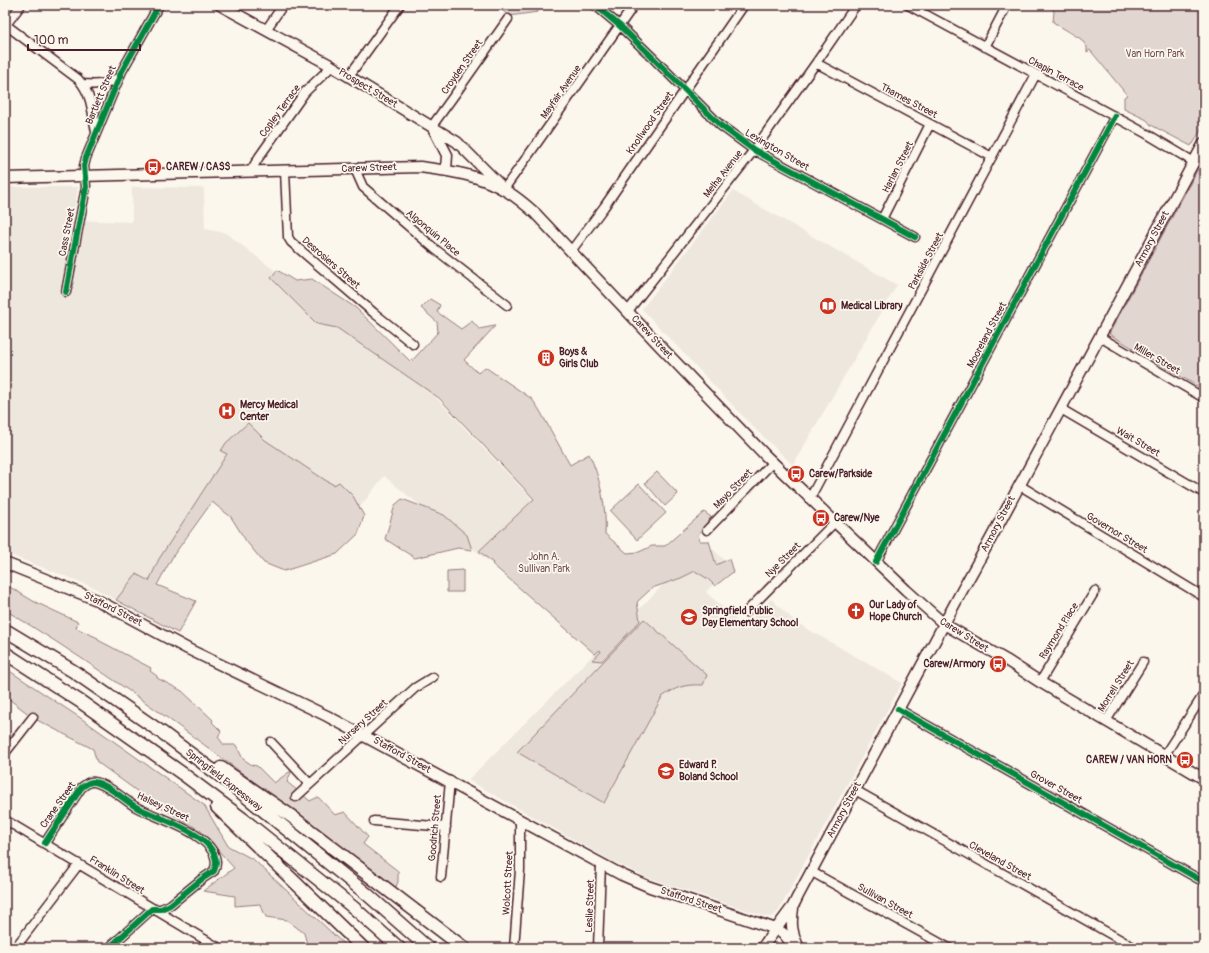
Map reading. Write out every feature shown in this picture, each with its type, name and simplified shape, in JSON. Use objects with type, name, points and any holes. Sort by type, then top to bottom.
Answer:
[{"type":"highway","name":"Springfield Expressway","points":[[5,630],[73,670],[173,740],[227,781],[368,895],[428,948]]},
{"type":"highway","name":"Springfield Expressway","points":[[5,653],[81,702],[183,774],[243,819],[354,908],[399,948]]},
{"type":"highway","points":[[173,740],[228,772],[291,816],[464,948]]},
{"type":"highway","points":[[183,774],[362,948]]},
{"type":"main road","name":"Prospect Street","points":[[220,5],[332,66],[457,142],[504,189]]},
{"type":"main road","points":[[432,126],[446,154],[446,170]]},
{"type":"main road","name":"Armory Street","points":[[762,948],[793,906],[812,872],[1204,143]]},
{"type":"main road","name":"Carew Street","points":[[5,178],[420,167],[471,175],[504,189],[518,198],[535,213],[773,462],[876,562],[944,624],[1204,779]]},
{"type":"main road","name":"Stafford Street","points":[[5,563],[97,600],[188,649],[363,734],[601,864],[640,883],[776,929],[783,933],[795,948]]},
{"type":"main road","name":"Armory Street","points":[[793,906],[791,927],[799,948]]},
{"type":"street","points":[[20,5],[6,26],[78,78],[90,97],[96,132]]},
{"type":"street","name":"Bartlett Street","points":[[85,176],[84,166],[86,158],[96,132],[120,77],[159,5]]},
{"type":"street","points":[[266,30],[283,5]]},
{"type":"street","points":[[349,76],[400,5]]},
{"type":"street","name":"Lexington Street","points":[[595,5],[620,26],[720,125],[754,150],[915,236]]},
{"type":"street","name":"Mayfair Avenue","points":[[504,189],[634,5]]},
{"type":"street","name":"Knollwood Street","points":[[571,251],[604,207],[744,5]]},
{"type":"street","name":"Melha Avenue","points":[[628,311],[754,150],[856,5]]},
{"type":"street","name":"Chapin Terrace","points":[[908,5],[1115,116],[1194,162]]},
{"type":"street","points":[[985,47],[1007,5]]},
{"type":"street","name":"Croyden Street","points":[[432,126],[508,19]]},
{"type":"street","name":"Thames Street","points":[[816,63],[992,157]]},
{"type":"street","name":"Copley Terrace","points":[[250,172],[305,92],[332,66]]},
{"type":"street","name":"Parkside Street","points":[[810,498],[1036,74]]},
{"type":"street","points":[[83,84],[100,85],[109,83],[120,77]]},
{"type":"street","name":"Mooreland Street","points":[[876,562],[1115,116]]},
{"type":"street","name":"Harlan Street","points":[[882,219],[930,124]]},
{"type":"street","name":"Algonquin Place","points":[[355,169],[363,187],[435,249],[507,305]]},
{"type":"street","name":"Desrosiers Street","points":[[285,171],[288,237],[291,242],[374,313],[413,344]]},
{"type":"street","name":"Cass Street","points":[[66,292],[86,187],[85,176]]},
{"type":"street","name":"Miller Street","points":[[1100,337],[1204,398]]},
{"type":"street","name":"Wait Street","points":[[1061,409],[1204,493]]},
{"type":"street","name":"Mayo Street","points":[[707,530],[773,462]]},
{"type":"street","name":"Governor Street","points":[[1019,485],[1204,597]]},
{"type":"street","name":"Nye Street","points":[[746,612],[835,522]]},
{"type":"street","name":"Raymond Place","points":[[1040,682],[1095,591]]},
{"type":"street","name":"Morrell Street","points":[[1106,721],[1143,662]]},
{"type":"street","name":"Nursery Street","points":[[296,797],[363,734],[415,688],[433,677]]},
{"type":"street","points":[[1164,756],[1204,694]]},
{"type":"street","name":"Grover Street","points":[[898,710],[1204,882]]},
{"type":"street","points":[[5,753],[33,717]]},
{"type":"street","points":[[271,742],[310,784]]},
{"type":"street","name":"Goodrich Street","points":[[441,877],[450,781]]},
{"type":"street","name":"Crane Street","points":[[45,843],[81,788],[87,783],[91,782]]},
{"type":"street","name":"Halsey Street","points":[[91,782],[104,786],[137,807],[194,833],[213,853],[216,863],[214,871],[202,878],[170,905],[161,909],[152,909]]},
{"type":"street","name":"Cleveland Street","points":[[855,790],[1135,948]]},
{"type":"street","name":"Franklin Street","points":[[5,820],[218,948]]},
{"type":"street","name":"Wolcott Street","points":[[514,948],[520,870],[520,820]]},
{"type":"street","points":[[374,821],[446,827]]},
{"type":"street","points":[[15,948],[79,864]]},
{"type":"street","name":"Leslie Street","points":[[598,948],[601,864]]},
{"type":"street","name":"Sullivan Street","points":[[812,872],[949,948]]},
{"type":"street","points":[[109,948],[152,909]]},
{"type":"shaded area","name":"Mercy Medical Center","points":[[5,187],[78,187],[73,220],[132,222],[132,187],[204,188],[205,229],[226,233],[425,386],[546,514],[492,564],[384,476],[356,512],[246,436],[149,581],[136,574],[116,600],[93,587],[5,553]]},
{"type":"shaded area","points":[[733,191],[897,285],[793,465],[752,426],[642,309]]},
{"type":"shaded area","name":"Edward P. Boland School","points":[[706,542],[730,566],[706,592],[744,627],[771,599],[797,623],[902,683],[779,910],[775,915],[770,917],[643,876],[608,859],[468,780]]},
{"type":"green space","points":[[496,5],[538,5],[538,12],[509,16]]},
{"type":"green space","name":"Van Horn Park","points":[[1049,5],[1204,5],[1204,124],[1193,144],[1191,146],[1151,125],[1147,120],[1124,109],[1124,97],[1127,95],[1090,50],[1087,52],[1087,47],[1081,39],[1053,22],[1054,11]]},
{"type":"green space","points":[[1204,158],[1204,390],[1109,334]]},
{"type":"green space","name":"John A. Sullivan Park","points":[[277,270],[295,281],[312,279],[356,308],[411,362],[438,332],[437,322],[421,308],[430,299],[440,305],[437,312],[461,329],[472,321],[479,329],[495,326],[464,360],[478,373],[485,367],[532,399],[570,465],[589,454],[602,493],[605,514],[605,534],[627,553],[639,552],[652,546],[665,546],[704,512],[711,517],[698,535],[700,541],[709,541],[716,565],[729,559],[733,572],[715,586],[708,579],[695,571],[681,578],[652,588],[637,602],[640,621],[602,661],[592,660],[601,652],[600,650],[595,654],[479,551],[534,499],[439,398],[337,328],[317,324],[271,278]]},
{"type":"green space","points":[[248,423],[265,440],[325,480],[334,485],[339,482],[353,496],[364,516],[358,534],[337,554],[284,571],[264,563],[246,541],[231,517],[212,502],[173,556],[157,585],[196,601],[178,633],[116,600],[136,574],[149,581],[159,559],[227,454],[221,451],[226,443]]},
{"type":"green space","points":[[657,472],[678,494],[665,506],[645,483]]},
{"type":"green space","points":[[639,484],[666,513],[637,540],[610,511]]},
{"type":"green space","points":[[402,499],[444,515],[467,535],[472,550],[458,548],[415,558],[385,539],[395,505]]},
{"type":"green space","points":[[463,570],[463,592],[447,592],[447,571]]},
{"type":"green space","points":[[5,584],[33,601],[78,622],[76,628],[98,638],[98,640],[151,668],[150,671],[157,676],[157,678],[182,691],[213,720],[212,722],[221,731],[218,737],[224,745],[236,745],[243,759],[252,765],[257,766],[274,783],[292,770],[287,782],[310,801],[318,797],[335,815],[345,812],[368,837],[363,844],[398,871],[398,882],[395,889],[155,709],[56,642],[5,610]]},
{"type":"green space","points":[[644,619],[707,675],[703,685],[681,687],[662,697],[604,803],[517,752]]},
{"type":"green space","points":[[5,668],[82,719],[204,805],[228,846],[254,860],[348,948],[308,948],[304,933],[287,920],[266,917],[260,904],[235,906],[235,896],[203,891],[234,868],[201,831],[152,802],[97,762],[93,749],[35,719],[5,696]]},
{"type":"cycle path","points":[[66,292],[86,187],[84,166],[86,158],[122,71],[159,5]]},
{"type":"cycle path","points":[[595,5],[620,26],[720,125],[754,150],[915,237]]},
{"type":"cycle path","points":[[876,562],[1115,116]]},
{"type":"cycle path","points":[[898,709],[1204,882]]},
{"type":"cycle path","points":[[45,843],[81,788],[92,782],[105,786],[136,807],[184,828],[206,843],[213,852],[216,862],[214,871],[170,905],[161,909],[152,909],[109,948]]},
{"type":"place","name":"CAREW / CASS","points":[[153,167]]},
{"type":"place","name":"Medical Library","points":[[828,306]]},
{"type":"place","name":"Boys & Girls Club","points":[[546,358]]},
{"type":"place","name":"Mercy Medical Center","points":[[227,411]]},
{"type":"place","name":"Carew/Parkside","points":[[796,474]]},
{"type":"place","name":"Carew/Nye","points":[[821,518]]},
{"type":"place","name":"Our Lady of Hope Church","points":[[856,611]]},
{"type":"place","name":"Springfield Public Day Elementary School","points":[[689,617]]},
{"type":"place","name":"Carew/Armory","points":[[998,664]]},
{"type":"place","name":"CAREW / VAN HORN","points":[[1185,760]]},
{"type":"place","name":"Edward P. Boland School","points":[[666,771]]}]
